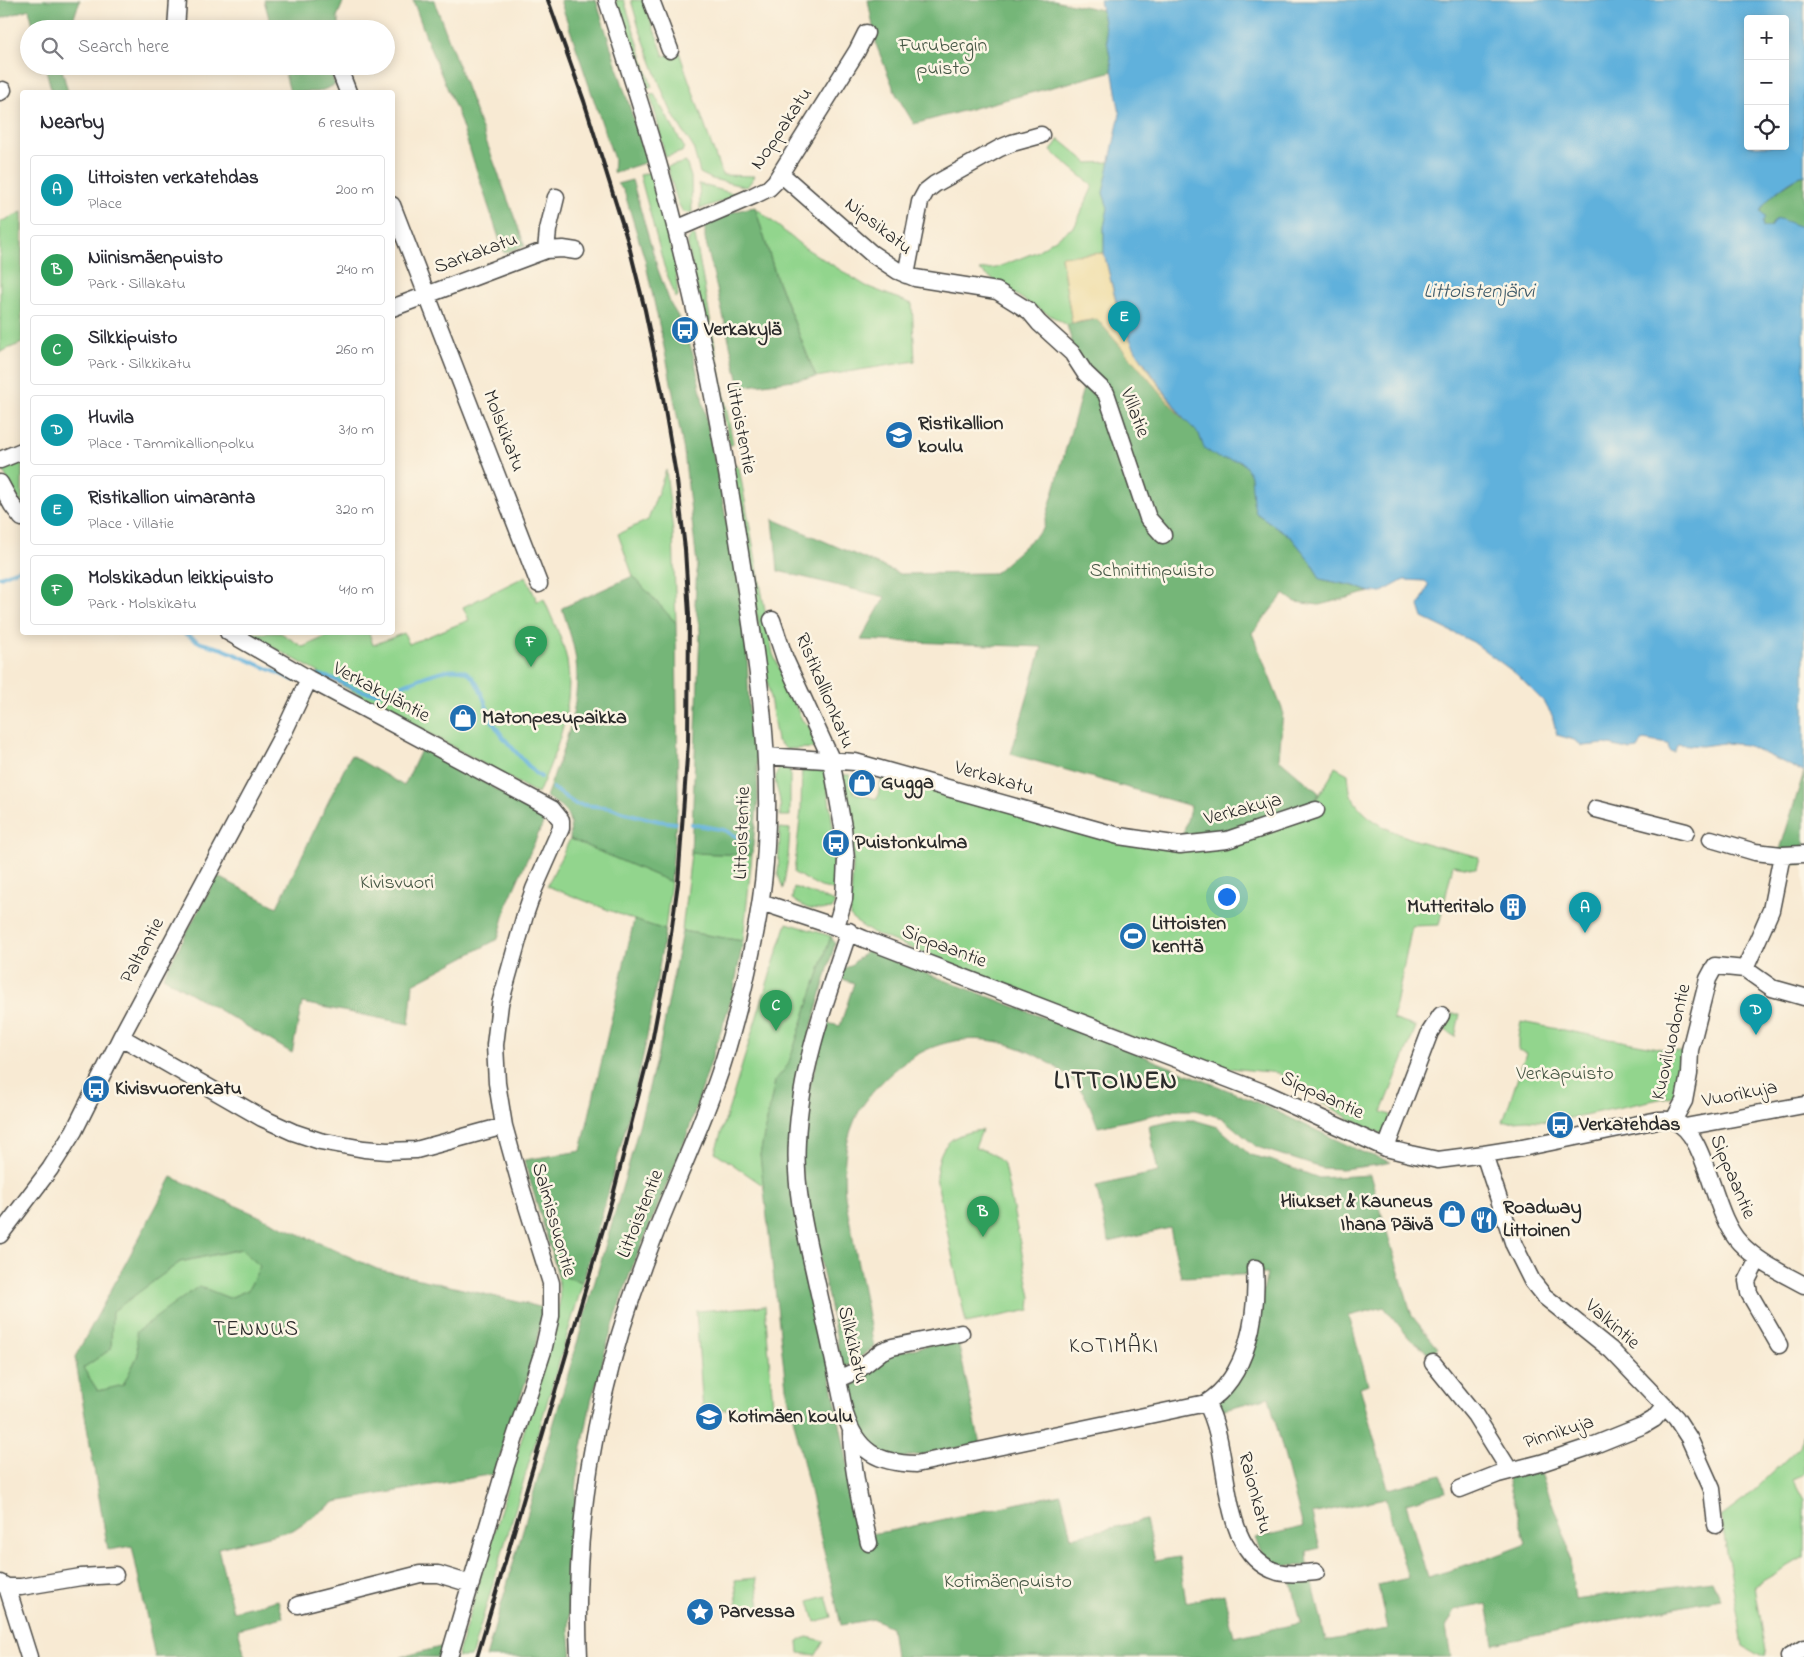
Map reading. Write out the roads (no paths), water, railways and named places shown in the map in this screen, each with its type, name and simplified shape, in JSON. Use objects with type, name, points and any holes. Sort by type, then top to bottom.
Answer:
[{"type":"street","points":[[177,20],[178,0]]},
{"type":"street","name":"Littoistentie","points":[[579,1657],[578,1583],[584,1504],[589,1462],[603,1394],[628,1309],[650,1246],[720,1073],[742,993],[761,902],[768,816],[766,756],[757,659],[726,459],[676,229],[607,0]]},
{"type":"street","points":[[652,0],[670,50]]},
{"type":"street","name":"Noppakatu","points":[[676,229],[769,188],[781,174],[858,51],[866,33]]},
{"type":"street","points":[[341,75],[347,90]]},
{"type":"street","points":[[906,276],[918,208],[926,191],[935,184],[1000,148],[1040,135]]},
{"type":"street","name":"Nipsikatu","points":[[781,174],[880,260],[906,276],[997,291],[1029,311],[1039,323]]},
{"type":"street","points":[[546,250],[548,230],[556,196]]},
{"type":"street","name":"Molskikatu","points":[[395,212],[539,584]]},
{"type":"street","name":"Sarkakatu","points":[[395,307],[546,250],[563,249],[576,251]]},
{"type":"street","name":"Villatie","points":[[1039,323],[1072,353],[1086,373],[1106,393],[1148,518],[1163,535]]},
{"type":"street","points":[[0,460],[20,452]]},
{"type":"street","points":[[0,483],[20,515]]},
{"type":"street","name":"Ristikallionkatu","points":[[772,620],[785,659],[831,759],[843,827],[846,860],[842,929]]},
{"type":"street","name":"Verkakyläntie","points":[[233,635],[309,679],[545,806],[558,815],[562,823]]},
{"type":"street","name":"Paltantie","points":[[0,1235],[62,1152],[283,734],[309,679]]},
{"type":"street","name":"Verkakatu","points":[[766,756],[855,762],[1119,836],[1180,845]]},
{"type":"street","points":[[1596,809],[1686,832]]},
{"type":"street","name":"Verkakuja","points":[[1180,845],[1226,840],[1316,810]]},
{"type":"street","name":"Salmissuontie","points":[[449,1657],[543,1351],[552,1304],[551,1283],[504,1126],[495,1065],[500,1004],[525,916],[562,823]]},
{"type":"street","points":[[1711,839],[1755,852],[1782,855],[1804,854]]},
{"type":"street","points":[[1782,855],[1771,910],[1745,969],[1772,988],[1804,997]]},
{"type":"street","name":"Sippaantie","points":[[761,902],[842,929],[1265,1093],[1386,1148],[1438,1160],[1522,1148],[1658,1120],[1679,1124],[1692,1135],[1702,1156],[1713,1192],[1726,1224],[1740,1243],[1758,1259],[1804,1285]]},
{"type":"street","name":"Silkkikatu","points":[[842,929],[802,1096],[797,1142],[797,1176],[803,1221],[838,1379],[851,1432],[862,1447],[876,1457],[896,1463],[916,1464],[1206,1403],[1221,1392],[1241,1362],[1252,1320],[1255,1268]]},
{"type":"street","name":"Kuoviluodontie","points":[[1679,1124],[1689,1074],[1690,1050],[1708,979],[1715,966],[1745,969]]},
{"type":"street","points":[[1386,1148],[1430,1032],[1441,1015]]},
{"type":"street","points":[[122,1037],[262,1118],[293,1132],[320,1141],[364,1149],[387,1151],[416,1150],[504,1126]]},
{"type":"street","name":"Vuorikuja","points":[[1679,1124],[1804,1105]]},
{"type":"street","name":"Valkintie","points":[[1484,1154],[1514,1245],[1532,1282],[1544,1296],[1612,1350],[1676,1418],[1689,1438],[1712,1489],[1716,1525]]},
{"type":"street","points":[[1758,1259],[1747,1281],[1749,1293],[1779,1345]]},
{"type":"street","points":[[838,1379],[858,1370],[882,1351],[892,1347],[961,1333]]},
{"type":"street","points":[[1433,1364],[1475,1416],[1510,1471]]},
{"type":"street","name":"Raionkatu","points":[[1206,1403],[1216,1426],[1232,1508],[1244,1545],[1260,1562],[1279,1572],[1299,1574],[1316,1572]]},
{"type":"street","name":"Pinnikuja","points":[[1460,1490],[1510,1471],[1592,1446],[1644,1425],[1654,1419],[1665,1406]]},
{"type":"street","points":[[851,1432],[857,1489],[869,1543]]},
{"type":"street","points":[[298,1605],[420,1574],[438,1574],[470,1584]]},
{"type":"street","points":[[29,1657],[3,1585],[21,1588],[81,1577],[116,1575]]},
{"type":"street","points":[[1789,1657],[1804,1648]]},
{"type":"water","name":"Littoistenjärvi","points":[[1100,0],[1804,0],[1804,175],[1792,180],[1779,190],[1767,201],[1760,212],[1765,217],[1762,223],[1763,227],[1770,227],[1775,220],[1780,219],[1804,228],[1804,772],[1746,745],[1724,743],[1702,746],[1678,744],[1674,752],[1669,751],[1668,744],[1643,740],[1638,749],[1631,750],[1605,744],[1583,746],[1574,740],[1557,735],[1552,715],[1543,701],[1515,673],[1473,642],[1423,618],[1419,606],[1428,587],[1425,581],[1404,580],[1382,592],[1370,592],[1354,586],[1320,579],[1312,563],[1291,537],[1256,513],[1251,476],[1246,467],[1241,461],[1218,458],[1204,448],[1199,434],[1183,418],[1136,351],[1127,333],[1116,301],[1104,253],[1104,227],[1108,208],[1103,193],[1120,114]]},
{"type":"waterway","points":[[0,577],[20,569]]},
{"type":"waterway","points":[[187,635],[201,643],[223,649],[294,680]]},
{"type":"waterway","points":[[318,675],[360,690],[377,693],[438,672],[448,670],[466,672],[479,687],[493,722],[501,735],[534,772],[541,777]]},
{"type":"waterway","points":[[553,788],[575,804],[612,808],[621,812],[675,823]]},
{"type":"waterway","points":[[691,824],[724,830],[747,842]]},
{"type":"railway","points":[[477,1657],[612,1199],[652,1042],[667,962],[678,883],[688,743],[689,615],[685,549],[677,481],[662,392],[645,310],[628,242],[584,101],[548,0]]},
{"type":"place","name":"Verkakylä","points":[[685,330]]},
{"type":"place","name":"Ristikallion uimaranta","points":[[1124,342]]},
{"type":"place","name":"Ristikallion koulu","points":[[899,435]]},
{"type":"place","name":"Molskikadun leikkipuisto","points":[[531,667]]},
{"type":"place","name":"Matonpesupaikka","points":[[463,718]]},
{"type":"place","name":"Gugga","points":[[862,783]]},
{"type":"place","name":"Puistonkulma","points":[[836,843]]},
{"type":"place","name":"Mutteritalo","points":[[1513,907]]},
{"type":"place","name":"Littoisten verkatehdas","points":[[1585,933]]},
{"type":"place","name":"Littoisten kenttä","points":[[1133,936]]},
{"type":"place","name":"Silkkipuisto","points":[[776,1031]]},
{"type":"place","name":"Huvila","points":[[1756,1035]]},
{"type":"place","name":"Kivisvuorenkatu","points":[[96,1089]]},
{"type":"place","name":"Verkatehdas","points":[[1560,1125]]},
{"type":"place","name":"Hiukset & Kauneus Ihana Päivä","points":[[1452,1214]]},
{"type":"place","name":"Roadway Littoinen","points":[[1484,1220]]},
{"type":"place","name":"Niinismäenpuisto","points":[[983,1237]]},
{"type":"place","name":"Kotimäen koulu","points":[[709,1417]]},
{"type":"place","name":"Parvessa","points":[[700,1612]]},
{"type":"district","name":"LITTOINEN","points":[[1116,1082]]},
{"type":"district","name":"TENNUS","points":[[256,1330]]},
{"type":"district","name":"KOTIMÄKI","points":[[1114,1347]]},
{"type":"park label","name":"Furubergin puisto","points":[[943,58]]},
{"type":"park label","name":"Schnittinpuisto","points":[[1152,571]]},
{"type":"park label","name":"Kivisvuori","points":[[397,883]]},
{"type":"park label","name":"Verkapuisto","points":[[1565,1074]]},
{"type":"park label","name":"Kotimäenpuisto","points":[[1008,1582]]}]
